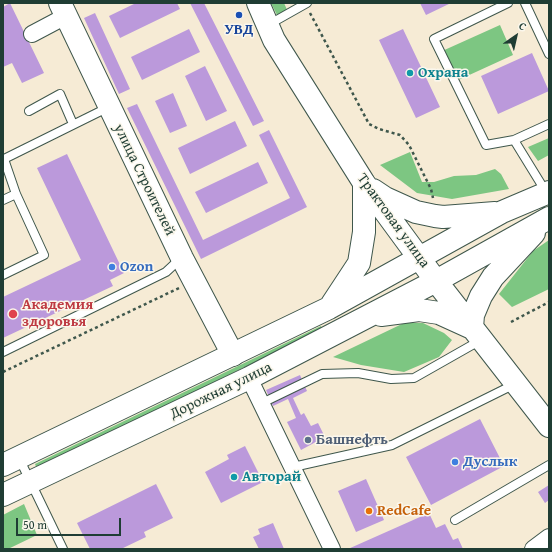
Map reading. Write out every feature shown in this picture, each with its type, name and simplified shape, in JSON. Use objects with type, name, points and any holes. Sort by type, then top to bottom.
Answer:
[{"type":"main road","name":"Трактовая улица","points":[[258,3],[274,40],[364,184],[436,281],[549,426]]},
{"type":"main road","name":"улица Строителей","points":[[63,10],[182,258],[233,355]]},
{"type":"main road","points":[[364,184],[386,198],[416,212],[443,217],[502,212],[548,192]]},
{"type":"main road","points":[[329,308],[359,263],[364,232],[364,184]]},
{"type":"main road","name":"Дорожная улица","points":[[11,461],[329,308],[502,212]]},
{"type":"main road","points":[[477,334],[473,315],[481,296],[493,277],[548,218]]},
{"type":"main road","name":"Дорожная улица","points":[[3,495],[249,378],[436,281],[548,218]]},
{"type":"main road","points":[[368,316],[419,310],[439,313],[477,334]]},
{"type":"street","points":[[32,34],[63,10]]},
{"type":"street","points":[[249,378],[332,549]]},
{"type":"street","points":[[533,549],[549,537]]},
{"type":"lane","points":[[267,25],[306,3]]},
{"type":"lane","points":[[508,3],[434,39],[486,145],[514,140],[549,124]]},
{"type":"lane","points":[[525,3],[549,54]]},
{"type":"lane","points":[[29,111],[60,94],[74,124]]},
{"type":"lane","points":[[3,275],[44,255],[16,194],[4,159],[109,106]]},
{"type":"lane","points":[[514,140],[548,192]]},
{"type":"lane","points":[[3,200],[16,194]]},
{"type":"lane","points":[[3,352],[166,272],[182,258]]},
{"type":"lane","points":[[262,403],[322,374],[358,373],[391,379],[414,378],[477,334]]},
{"type":"lane","points":[[293,468],[392,445],[516,383]]},
{"type":"lane","points":[[11,461],[30,482],[63,549]]},
{"type":"lane","points":[[455,520],[549,465]]},
{"type":"path","points":[[306,3],[369,124],[379,129],[400,134],[409,145],[431,189],[434,202]]},
{"type":"path","points":[[3,372],[194,281]]},
{"type":"path","points":[[511,322],[549,302]]},
{"type":"green space","points":[[271,3],[284,3],[288,12],[278,17]]},
{"type":"green space","points":[[500,25],[513,55],[454,82],[440,52]]},
{"type":"green space","points":[[549,138],[549,155],[538,161],[528,147]]},
{"type":"green space","points":[[410,152],[422,182],[434,182],[454,176],[476,175],[495,169],[501,174],[509,189],[452,199],[417,193],[380,165]]},
{"type":"green space","points":[[549,240],[549,289],[512,307],[499,294],[533,251]]},
{"type":"green space","points":[[404,323],[423,323],[444,333],[452,340],[439,357],[404,372],[361,365],[333,357]]},
{"type":"green space","points":[[321,326],[322,329],[37,469],[35,464]]},
{"type":"green space","points":[[24,504],[37,535],[8,549],[3,549],[3,515]]},
{"type":"building","points":[[10,3],[44,73],[22,83],[12,63],[3,67],[3,7]]},
{"type":"building","points":[[136,3],[177,3],[180,9],[120,38],[109,16]]},
{"type":"building","points":[[190,3],[204,3],[264,121],[253,126]]},
{"type":"building","points":[[420,3],[451,3],[426,15]]},
{"type":"building","points":[[95,13],[130,89],[119,94],[84,18]]},
{"type":"building","points":[[189,29],[200,52],[142,80],[131,57]]},
{"type":"building","name":"Охрана","points":[[403,29],[440,107],[416,118],[379,40]]},
{"type":"building","points":[[532,53],[549,91],[498,114],[481,76]]},
{"type":"building","points":[[205,66],[227,111],[206,121],[185,76]]},
{"type":"building","points":[[173,93],[187,126],[170,133],[155,101]]},
{"type":"building","points":[[137,104],[203,240],[290,198],[259,135],[269,130],[307,207],[201,259],[127,108]]},
{"type":"building","points":[[235,121],[247,146],[190,174],[178,148]]},
{"type":"building","points":[[67,154],[124,273],[110,280],[113,286],[3,338],[3,297],[81,260],[37,168]]},
{"type":"building","points":[[258,162],[268,183],[206,213],[195,192]]},
{"type":"building","points":[[300,375],[307,391],[293,398],[301,415],[304,413],[311,426],[318,423],[325,437],[301,450],[287,422],[296,418],[288,399],[273,406],[266,390]]},
{"type":"building","name":"Дуслык","points":[[480,419],[504,466],[431,505],[406,457]]},
{"type":"building","name":"Авторай","points":[[245,446],[263,482],[221,503],[205,472],[229,459],[227,455]]},
{"type":"building","points":[[366,479],[384,520],[356,532],[338,491]]},
{"type":"building","points":[[156,484],[173,518],[144,532],[146,537],[121,549],[90,549],[77,523]]},
{"type":"building","points":[[549,485],[549,500],[545,503],[538,492]]},
{"type":"building","points":[[429,513],[436,528],[445,524],[453,540],[458,538],[463,549],[348,549]]},
{"type":"building","points":[[273,523],[284,549],[259,549],[253,537],[260,534],[258,529]]},
{"type":"place","name":"УВД","points":[[239,15]]},
{"type":"place","name":"Охрана","points":[[410,73]]},
{"type":"place","name":"Ozon","points":[[112,267]]},
{"type":"place","name":"Академия здоровья","points":[[13,314]]},
{"type":"place","name":"Башнефть","points":[[308,440]]},
{"type":"place","name":"Дуслык","points":[[455,462]]},
{"type":"place","name":"Авторай","points":[[234,477]]},
{"type":"place","name":"RedCafe","points":[[369,511]]}]
